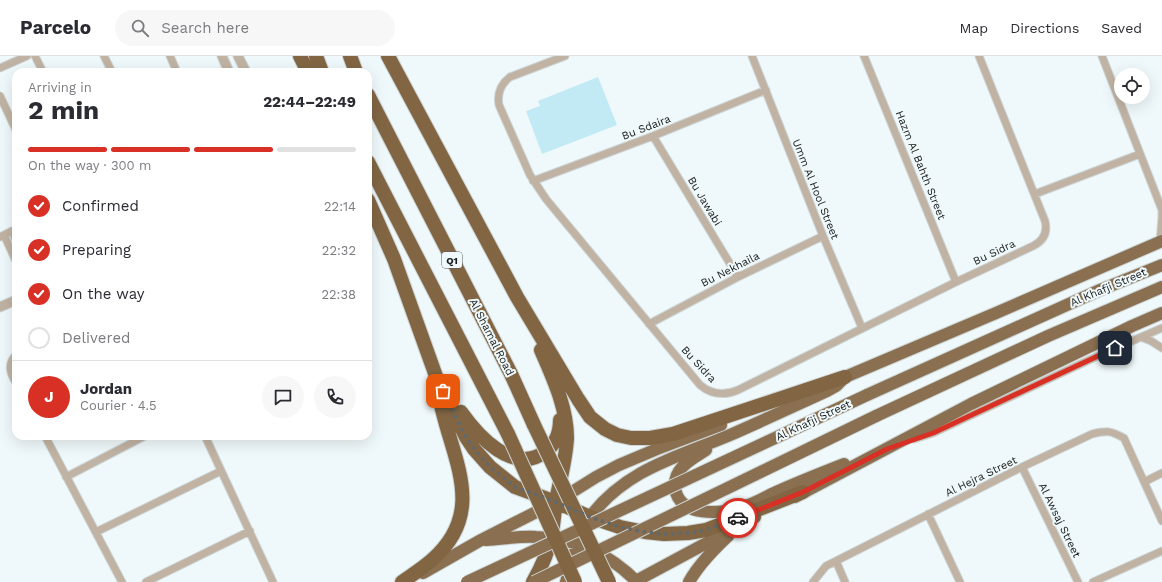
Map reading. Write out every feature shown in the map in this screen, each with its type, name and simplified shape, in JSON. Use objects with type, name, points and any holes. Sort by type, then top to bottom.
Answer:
[{"type":"highway","points":[[300,56],[306,68]]},
{"type":"highway","points":[[316,56],[320,68]]},
{"type":"highway","points":[[350,56],[354,68]]},
{"type":"highway","points":[[388,56],[517,297],[583,408],[599,425],[617,435],[631,438],[645,438],[673,434],[845,377]]},
{"type":"highway","name":"Al Shamal Road","points":[[372,103],[511,374],[609,582]]},
{"type":"highway","points":[[372,170],[508,434],[575,582]]},
{"type":"highway","points":[[372,209],[394,260],[437,379],[466,437],[474,449],[490,467],[515,487],[556,502],[590,517],[620,527],[641,532],[664,534],[688,533],[706,530],[803,492]]},
{"type":"highway","points":[[407,582],[481,540],[556,502],[596,477],[619,465],[656,449],[845,377],[1161,242]]},
{"type":"highway","name":"Al Khafji Street","points":[[467,582],[867,395],[1100,290],[1162,265]]},
{"type":"highway","name":"Al Khafji Street","points":[[533,582],[876,416],[1048,336],[1162,287]]},
{"type":"highway","points":[[517,297],[554,379],[560,396],[566,422],[567,437],[566,452],[556,502],[551,539],[544,559],[533,582]]},
{"type":"highway","points":[[481,540],[536,537],[578,544],[600,553],[612,560],[630,574],[636,582],[740,524],[887,449],[971,404],[1162,313]]},
{"type":"highway","points":[[566,582],[578,544],[590,517],[611,494],[629,479],[650,467],[729,435],[827,391],[836,386],[845,377]]},
{"type":"highway","points":[[437,379],[478,434],[503,453],[516,458],[530,459],[536,457],[548,450],[553,444],[560,425],[560,396]]},
{"type":"highway","points":[[402,582],[432,560],[442,550],[454,532],[462,509],[461,477],[444,416],[437,379]]},
{"type":"highway","points":[[729,435],[684,465],[677,475],[675,488],[677,494],[684,505],[690,509],[702,512],[742,508],[817,474],[887,449]]},
{"type":"highway","points":[[689,582],[698,567],[710,552],[740,524]]},
{"type":"street","points":[[0,68],[27,56]]},
{"type":"street","points":[[35,56],[41,68]]},
{"type":"street","points":[[104,56],[110,68]]},
{"type":"street","points":[[170,56],[175,68]]},
{"type":"street","points":[[222,56],[227,68]]},
{"type":"street","points":[[238,56],[244,68]]},
{"type":"street","name":"Bu Sidra","points":[[564,56],[510,77],[504,82],[498,98],[499,105],[533,181],[546,199],[700,385],[711,392],[724,394],[738,390],[956,282],[1033,246],[1042,239],[1045,234],[1046,225],[979,56]]},
{"type":"street","name":"Umm Al Hool Street","points":[[752,56],[822,236],[862,328]]},
{"type":"street","name":"Hazm Al Bahth Street","points":[[864,56],[956,282]]},
{"type":"street","points":[[1102,56],[1162,210],[1161,242]]},
{"type":"street","name":"Bu Sdaira","points":[[533,181],[653,136],[766,90]]},
{"type":"street","points":[[0,96],[12,122]]},
{"type":"street","name":"Bu Jawabi","points":[[653,136],[738,277]]},
{"type":"street","points":[[1035,194],[1140,154]]},
{"type":"street","points":[[12,231],[2,236],[12,254]]},
{"type":"street","name":"Bu Nekhaila","points":[[649,324],[738,277],[822,236]]},
{"type":"street","points":[[0,307],[12,302]]},
{"type":"street","points":[[887,449],[933,433],[1162,328]]},
{"type":"street","points":[[1141,337],[1162,348]]},
{"type":"street","points":[[12,360],[10,370],[12,374]]},
{"type":"street","name":"Al Hejra Street","points":[[813,582],[826,566],[928,514],[1092,434],[1104,431],[1114,433],[1124,438],[1162,521]]},
{"type":"street","points":[[47,440],[122,582]]},
{"type":"street","points":[[66,477],[137,440]]},
{"type":"street","points":[[207,440],[273,582]]},
{"type":"street","name":"Al Awsaj Street","points":[[1022,468],[1078,582]]},
{"type":"street","points":[[96,532],[221,471]]},
{"type":"street","points":[[1144,482],[1162,473]]},
{"type":"street","points":[[928,514],[960,582]]},
{"type":"street","points":[[146,582],[250,531]]},
{"type":"street","points":[[1093,582],[1162,551]]},
{"type":"street","points":[[836,561],[845,582]]},
{"type":"shaded area","points":[[598,77],[617,125],[542,154],[526,111],[540,106],[538,101]]},
{"type":"way so far","points":[[443,391],[466,437],[474,449],[490,467],[515,487],[556,502],[590,517],[620,527],[645,532],[664,534],[688,533],[706,530],[738,518]]},
{"type":"route","points":[[738,518],[803,492],[887,449],[933,433],[1115,348]]}]
